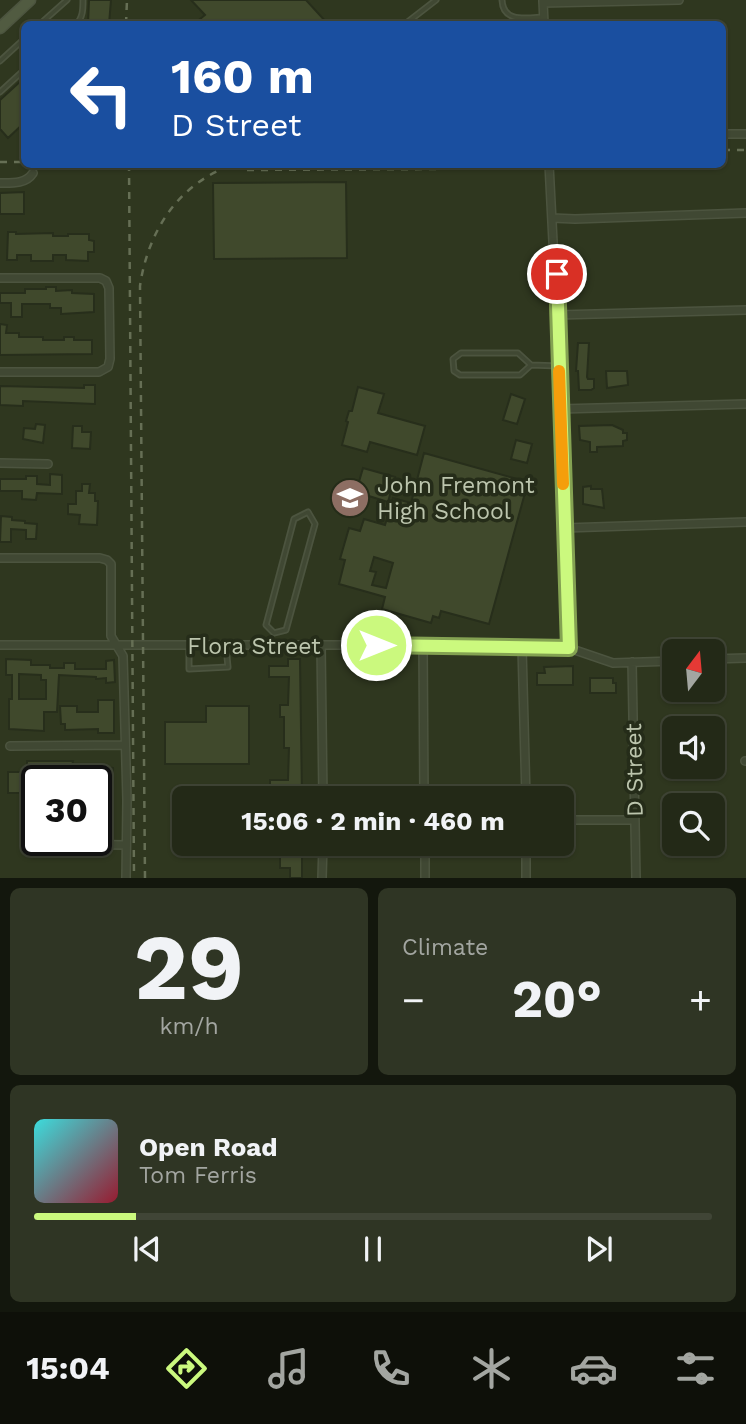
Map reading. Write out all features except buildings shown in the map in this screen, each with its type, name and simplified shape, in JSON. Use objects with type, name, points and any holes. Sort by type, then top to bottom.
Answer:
[{"type":"main road","points":[[1,24],[30,0]]},
{"type":"street","points":[[544,21],[543,2],[680,0]]},
{"type":"street","points":[[726,134],[746,134]]},
{"type":"street","points":[[549,168],[557,274],[569,648]]},
{"type":"street","points":[[0,183],[21,182],[30,178],[33,173]]},
{"type":"street","points":[[552,218],[746,213]]},
{"type":"street","points":[[0,278],[100,278],[106,281],[109,288],[110,359],[108,367],[99,372],[0,372]]},
{"type":"street","points":[[558,314],[746,310]]},
{"type":"street","points":[[560,410],[746,404]]},
{"type":"street","points":[[0,463],[48,464]]},
{"type":"street","points":[[565,528],[746,522]]},
{"type":"street","points":[[0,558],[104,559],[111,564],[111,636],[123,656],[126,878]]},
{"type":"street","name":"Flora Street","points":[[0,645],[423,645],[438,648],[569,648],[604,661],[662,661]]},
{"type":"street","points":[[321,645],[323,786]]},
{"type":"street","points":[[423,645],[424,786]]},
{"type":"street","points":[[522,647],[526,786]]},
{"type":"street","points":[[725,659],[746,658]]},
{"type":"street","name":"D Street","points":[[632,662],[636,878]]},
{"type":"street","points":[[10,746],[124,745]]},
{"type":"street","points":[[574,820],[635,820]]},
{"type":"street","points":[[112,845],[126,845]]},
{"type":"street","points":[[322,878],[323,856]]},
{"type":"street","points":[[425,856],[425,878]]},
{"type":"street","points":[[526,856],[526,878]]},
{"type":"lane","points":[[43,21],[67,0]]},
{"type":"lane","points":[[80,21],[83,0]]},
{"type":"lane","points":[[409,21],[436,0]]},
{"type":"lane","points":[[502,0],[503,10],[507,15],[544,21]]},
{"type":"lane","points":[[0,61],[21,42]]},
{"type":"lane","points":[[0,92],[21,73]]},
{"type":"lane","points":[[531,365],[520,375],[460,375],[454,371],[453,359],[461,353],[518,353],[531,365],[559,366]]},
{"type":"lane","points":[[268,645],[274,633],[286,630],[315,524],[308,512],[295,519],[265,625],[274,633]]},
{"type":"lane","points":[[189,646],[189,669],[228,667],[226,646]]},
{"type":"railway","points":[[126,21],[127,0]]},
{"type":"railway","points":[[726,150],[746,150]]},
{"type":"railway","points":[[0,162],[21,162]]},
{"type":"railway","points":[[129,168],[134,878]]},
{"type":"railway","points":[[145,878],[140,286],[150,246],[170,210],[199,182],[226,168]]},
{"type":"railway","points":[[247,170],[445,168]]},
{"type":"slow traffic","points":[[559,371],[563,484]]},
{"type":"place","name":"John Fremont High School","points":[[350,498]]},
{"type":"route","points":[[376,645],[569,648],[557,274]]}]
